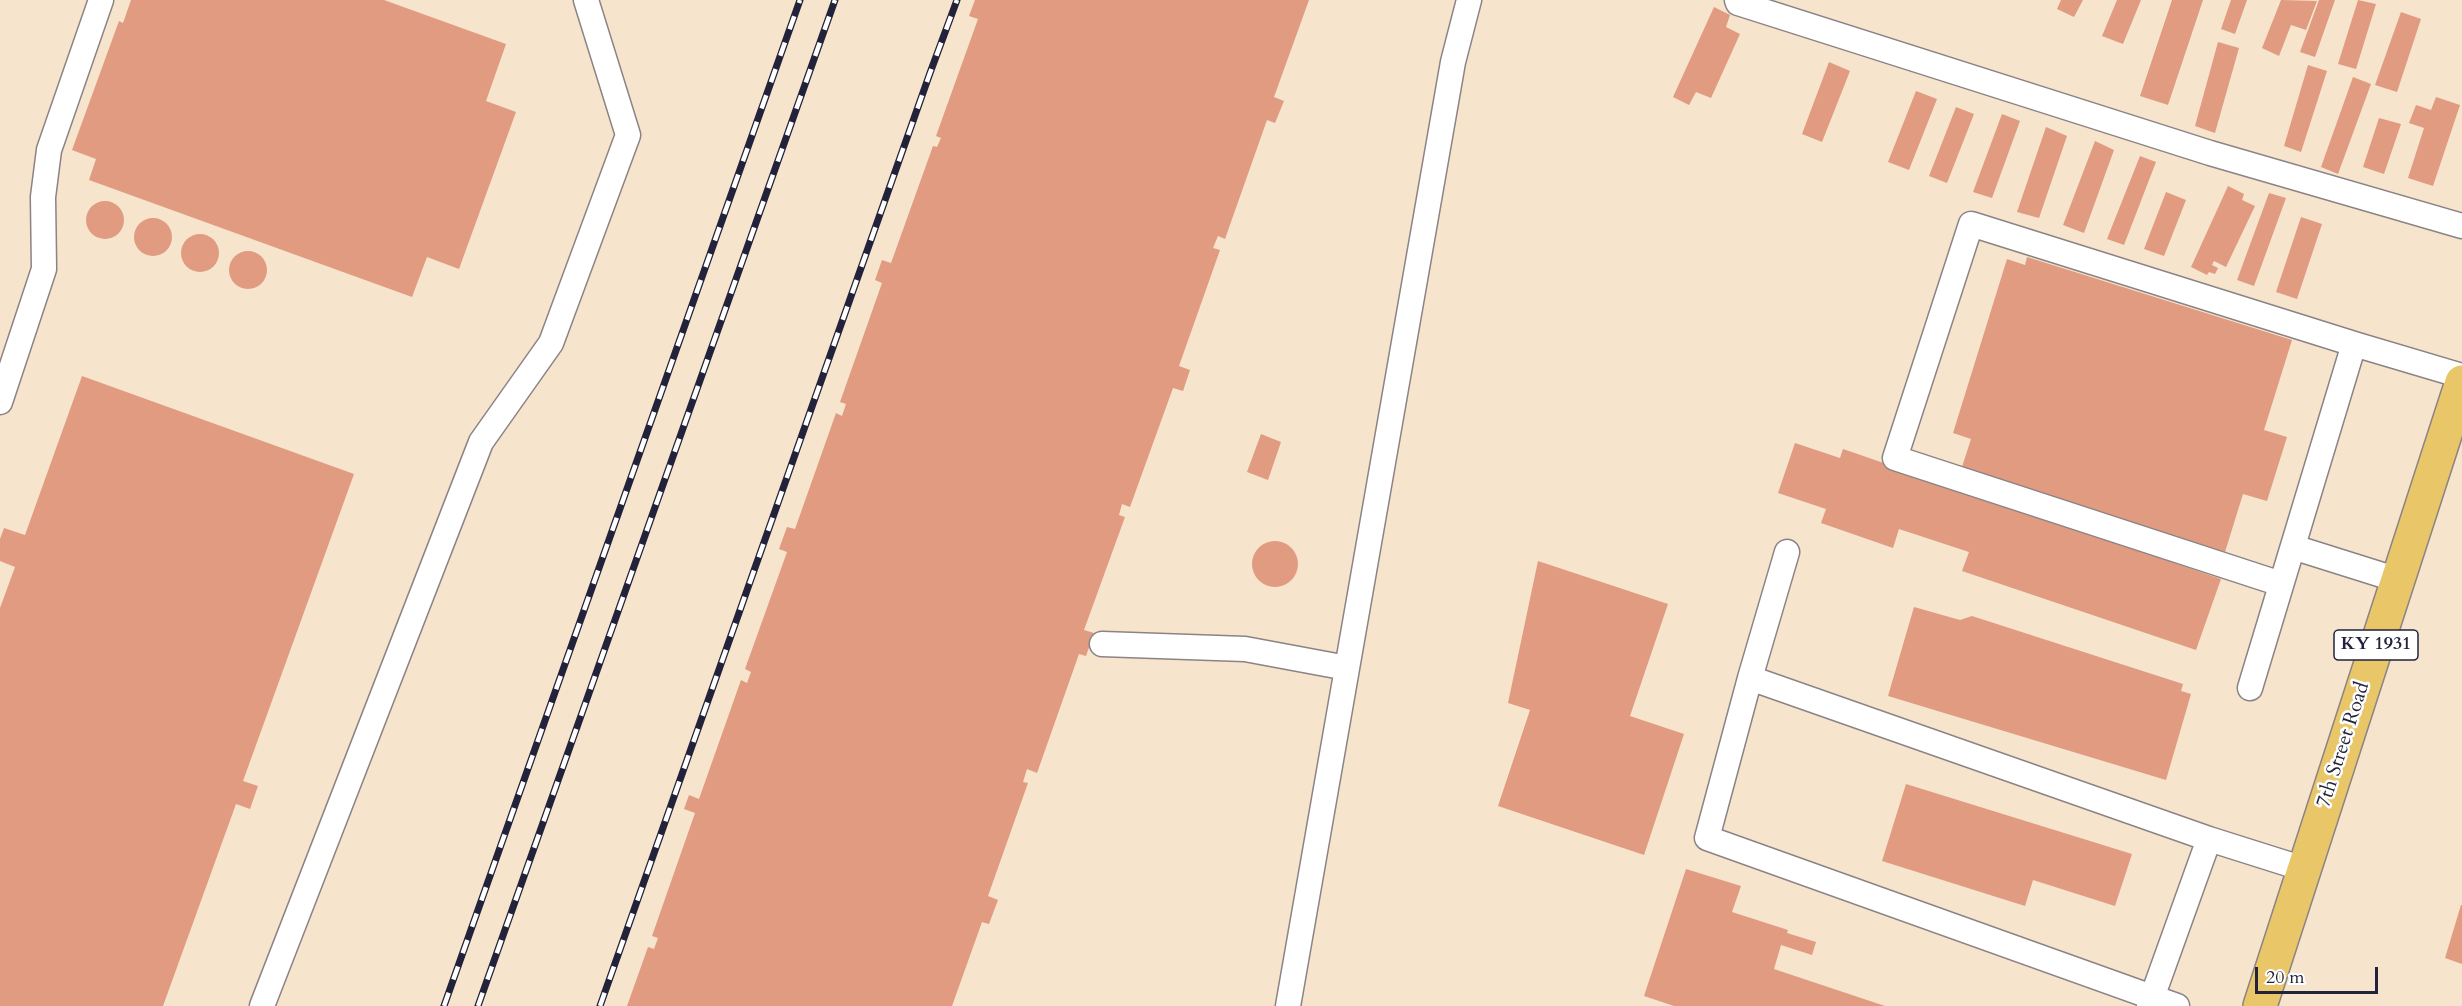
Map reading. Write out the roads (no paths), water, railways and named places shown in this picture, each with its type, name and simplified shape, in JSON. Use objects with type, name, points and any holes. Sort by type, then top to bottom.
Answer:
[{"type":"main road","name":"7th Street Road","points":[[2260,1006],[2462,382]]},
{"type":"lane","points":[[0,402],[44,269],[43,197],[49,150],[102,0]]},
{"type":"lane","points":[[262,1006],[481,442],[551,343],[628,135],[586,0]]},
{"type":"lane","points":[[1288,1006],[1453,62],[1469,0]]},
{"type":"lane","points":[[1737,0],[1738,3],[2198,149],[2462,226]]},
{"type":"lane","points":[[2281,584],[1895,458],[1971,224],[2462,376]]},
{"type":"lane","points":[[2250,688],[2354,344]]},
{"type":"lane","points":[[2293,547],[2398,580]]},
{"type":"lane","points":[[1787,552],[1707,838],[2150,1001],[2177,1006]]},
{"type":"lane","points":[[1102,644],[1245,649],[1347,668]]},
{"type":"lane","points":[[1750,678],[2209,839],[2304,869]]},
{"type":"lane","points":[[2150,1001],[2209,839]]},
{"type":"railway","points":[[444,1006],[800,0]]},
{"type":"railway","points":[[478,1006],[835,0]]},
{"type":"railway","points":[[600,1006],[957,0]]}]
